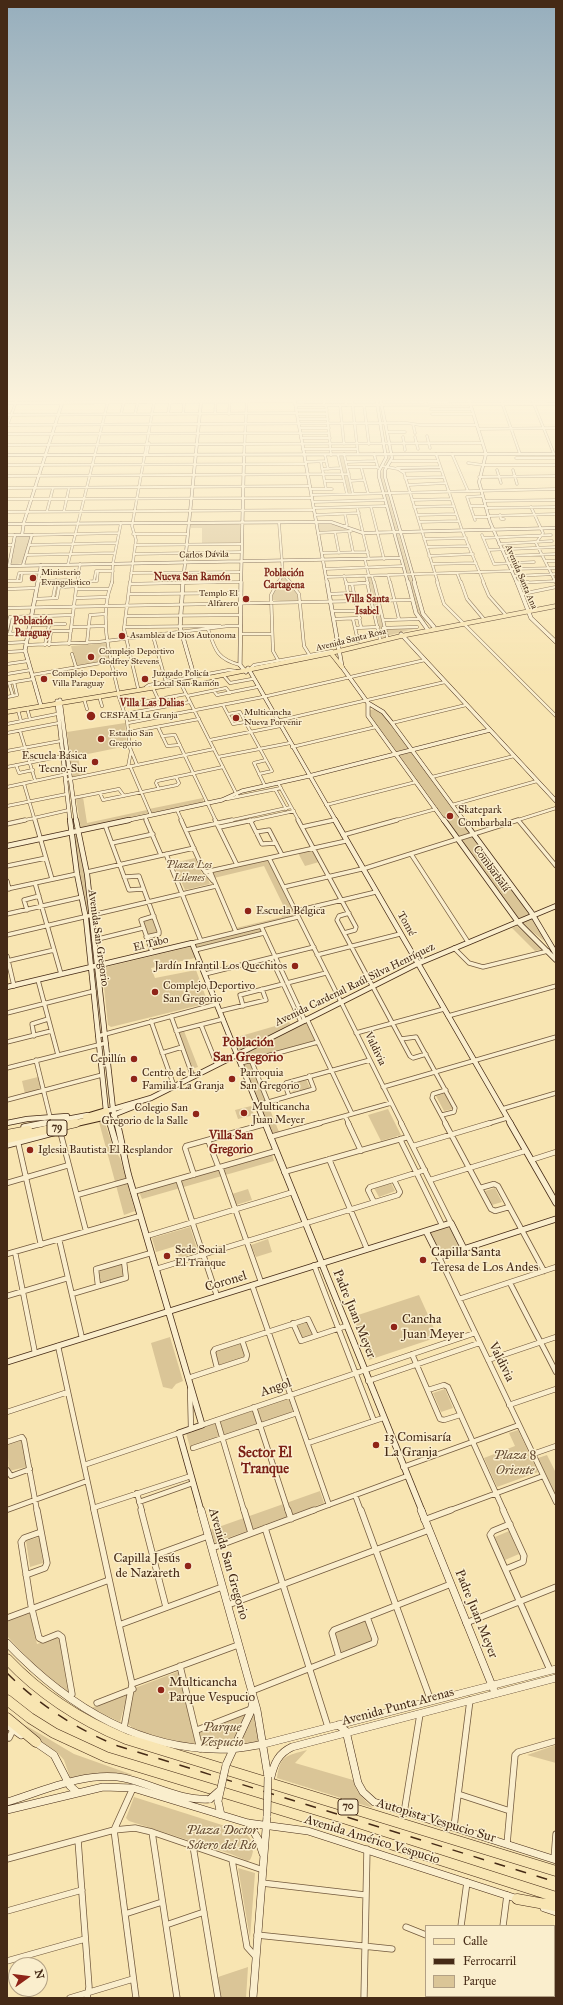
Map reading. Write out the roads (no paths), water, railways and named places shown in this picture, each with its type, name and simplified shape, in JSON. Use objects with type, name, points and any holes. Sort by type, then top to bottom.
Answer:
[{"type":"highway","name":"79","points":[[7,1139],[92,1120],[110,1113]]},
{"type":"highway","name":"79","points":[[7,1134],[110,1113]]},
{"type":"highway","points":[[60,1131],[92,1120]]},
{"type":"highway","name":"Autopista Vespucio Sur","points":[[7,1659],[32,1683],[65,1708],[90,1723],[126,1739],[556,1872]]},
{"type":"highway","name":"70","points":[[7,1700],[50,1732],[76,1746],[106,1757],[337,1827],[556,1897]]},
{"type":"highway","points":[[7,1718],[36,1742]]},
{"type":"highway","points":[[512,1897],[556,1906]]},
{"type":"main road","name":"Avenida Santa Rosa","points":[[462,623],[556,605]]},
{"type":"main road","name":"Avenida Santa Rosa","points":[[340,650],[430,629],[528,610]]},
{"type":"main road","name":"Avenida Santa Rosa","points":[[7,711],[118,692],[181,684],[194,679],[249,672],[332,654],[380,637],[402,635]]},
{"type":"main road","points":[[332,654],[340,657]]},
{"type":"main road","points":[[332,654],[342,667]]},
{"type":"main road","name":"Avenida Santa Rosa","points":[[58,702],[84,699],[138,688],[150,688],[236,671],[249,672]]},
{"type":"main road","name":"Avenida Santa Rosa","points":[[7,711],[40,705]]},
{"type":"street","points":[[22,535],[34,491]]},
{"type":"street","points":[[47,511],[52,491]]},
{"type":"street","points":[[64,511],[68,491]]},
{"type":"street","points":[[68,564],[86,491]]},
{"type":"street","points":[[138,491],[132,523],[135,545],[124,627],[138,688]]},
{"type":"street","points":[[191,491],[180,627],[194,679]]},
{"type":"street","points":[[208,630],[219,657],[227,661],[240,664],[243,491]]},
{"type":"street","name":"Combarbalá","points":[[311,491],[339,642],[342,667],[367,702],[383,712],[392,723],[534,915],[556,954]]},
{"type":"street","points":[[332,491],[333,495]]},
{"type":"street","points":[[347,491],[353,507]]},
{"type":"street","points":[[448,491],[489,597],[505,614]]},
{"type":"street","points":[[312,498],[348,494],[474,491]]},
{"type":"street","name":"Avenida Santa Ana","points":[[481,491],[492,529],[533,620],[556,640]]},
{"type":"street","points":[[410,492],[444,604],[556,716]]},
{"type":"street","points":[[383,493],[418,619],[430,629]]},
{"type":"street","points":[[389,493],[423,614],[429,622],[430,629]]},
{"type":"street","points":[[475,520],[467,497],[483,496]]},
{"type":"street","points":[[7,500],[312,498],[350,501],[385,500]]},
{"type":"street","points":[[412,500],[451,499]]},
{"type":"street","points":[[484,501],[556,500]]},
{"type":"street","points":[[7,512],[314,509],[386,506]]},
{"type":"street","points":[[414,507],[454,506]]},
{"type":"street","points":[[470,506],[556,507]]},
{"type":"street","points":[[357,507],[370,559]]},
{"type":"street","points":[[371,507],[384,559]]},
{"type":"street","points":[[531,507],[542,535]]},
{"type":"street","points":[[315,515],[358,513]]},
{"type":"street","points":[[344,526],[347,524],[345,514]]},
{"type":"street","points":[[417,515],[456,514]]},
{"type":"street","points":[[474,517],[556,514]]},
{"type":"street","points":[[500,515],[501,519],[504,519]]},
{"type":"street","points":[[516,515],[518,520]]},
{"type":"street","points":[[419,522],[459,521]]},
{"type":"street","points":[[7,524],[334,522],[344,526],[350,531],[354,552]]},
{"type":"street","points":[[121,523],[112,582],[109,589],[105,626],[106,642],[112,661],[118,692],[128,723],[131,750],[129,767],[150,815]]},
{"type":"street","points":[[278,523],[283,574],[298,590],[305,647],[309,654]]},
{"type":"street","points":[[318,533],[350,531],[363,533],[556,528]]},
{"type":"street","points":[[335,532],[339,553]]},
{"type":"street","points":[[7,535],[119,533]]},
{"type":"street","points":[[133,534],[187,534]]},
{"type":"street","points":[[8,566],[15,535]]},
{"type":"street","points":[[23,565],[32,535]]},
{"type":"street","points":[[536,542],[542,535]]},
{"type":"street","points":[[534,562],[494,564],[483,537],[496,538],[551,535]]},
{"type":"street","points":[[424,539],[466,538]]},
{"type":"street","points":[[499,544],[552,541]]},
{"type":"street","points":[[517,583],[556,581],[536,542]]},
{"type":"street","points":[[29,545],[117,543]]},
{"type":"street","points":[[135,545],[241,544]]},
{"type":"street","points":[[7,545],[13,545]]},
{"type":"street","points":[[427,547],[469,546]]},
{"type":"street","points":[[488,550],[556,547]]},
{"type":"street","points":[[26,555],[116,552]]},
{"type":"street","points":[[134,554],[241,552]]},
{"type":"street","points":[[322,553],[368,552]]},
{"type":"street","points":[[429,556],[473,554]]},
{"type":"street","points":[[505,556],[556,554]]},
{"type":"street","name":"Carlos Dávila","points":[[8,566],[114,563],[323,561],[401,558]]},
{"type":"street","points":[[365,560],[368,583],[380,637]]},
{"type":"street","points":[[545,561],[556,561]]},
{"type":"street","points":[[432,564],[476,563]]},
{"type":"street","points":[[69,644],[80,564]]},
{"type":"street","points":[[40,705],[26,651],[41,565]]},
{"type":"street","points":[[325,569],[403,566]]},
{"type":"street","points":[[326,577],[435,574],[556,568]]},
{"type":"street","points":[[78,582],[96,581],[97,571],[113,571]]},
{"type":"street","points":[[7,581],[19,581],[21,573],[79,572]]},
{"type":"street","points":[[131,573],[241,572]]},
{"type":"street","points":[[457,573],[467,599],[484,618]]},
{"type":"street","points":[[278,660],[273,652],[271,604],[272,590],[283,574]]},
{"type":"street","points":[[514,576],[556,574]]},
{"type":"street","points":[[388,575],[399,619]]},
{"type":"street","points":[[344,576],[348,594]]},
{"type":"street","points":[[372,576],[387,637]]},
{"type":"street","points":[[55,598],[56,580]]},
{"type":"street","points":[[38,581],[71,580]]},
{"type":"street","points":[[130,584],[241,582]]},
{"type":"street","points":[[346,584],[368,583]]},
{"type":"street","points":[[352,584],[361,627]]},
{"type":"street","points":[[55,598],[59,587],[109,589]]},
{"type":"street","points":[[522,594],[556,587]]},
{"type":"street","points":[[7,589],[37,588]]},
{"type":"street","points":[[129,594],[241,593]]},
{"type":"street","points":[[330,594],[354,593]]},
{"type":"street","points":[[76,598],[108,597]]},
{"type":"street","points":[[35,599],[55,598]]},
{"type":"street","points":[[7,608],[182,604],[331,603],[412,600]]},
{"type":"street","points":[[333,611],[358,610]]},
{"type":"street","points":[[87,644],[90,615],[106,614]]},
{"type":"street","points":[[12,617],[73,615]]},
{"type":"street","points":[[126,616],[241,615]]},
{"type":"street","points":[[7,630],[12,617]]},
{"type":"street","points":[[12,617],[8,633],[29,633]]},
{"type":"street","points":[[334,619],[360,618]]},
{"type":"street","points":[[339,642],[358,641],[353,619]]},
{"type":"street","points":[[383,620],[418,619]]},
{"type":"street","points":[[421,622],[425,624],[429,622]]},
{"type":"street","points":[[47,645],[49,624]]},
{"type":"street","points":[[30,625],[65,624]]},
{"type":"street","points":[[71,627],[105,626]]},
{"type":"street","points":[[7,643],[47,645],[87,644],[208,630],[228,626]]},
{"type":"street","points":[[124,627],[241,626]]},
{"type":"street","name":"Avenida Santa Rosa","points":[[355,628],[417,627]]},
{"type":"street","points":[[49,631],[71,631]]},
{"type":"street","points":[[241,634],[272,634]]},
{"type":"street","points":[[402,635],[556,801]]},
{"type":"street","points":[[153,636],[166,682]]},
{"type":"street","name":"Avenida Santa Rosa","points":[[357,636],[380,637]]},
{"type":"street","name":"Avenida Santa Rosa","points":[[249,672],[253,665],[325,650],[332,654]]},
{"type":"street","points":[[7,652],[26,651]]},
{"type":"street","points":[[72,654],[76,667]]},
{"type":"street","points":[[128,723],[263,697],[425,660]]},
{"type":"street","points":[[7,664],[28,661]]},
{"type":"street","points":[[12,696],[9,683],[76,667],[112,661]]},
{"type":"street","name":"Tomé","points":[[240,664],[249,672],[556,1203]]},
{"type":"street","points":[[7,674],[31,670]]},
{"type":"street","points":[[226,676],[230,683],[249,672]]},
{"type":"street","name":"Avenida Santa Rosa","points":[[150,688],[166,682],[194,679]]},
{"type":"street","points":[[7,697],[17,695],[14,682]]},
{"type":"street","points":[[277,721],[367,702],[445,682]]},
{"type":"street","points":[[181,684],[237,795]]},
{"type":"street","points":[[122,706],[227,688],[230,693],[257,687]]},
{"type":"street","points":[[150,688],[158,699]]},
{"type":"street","points":[[99,696],[102,706]]},
{"type":"street","points":[[84,699],[86,709]]},
{"type":"street","name":"Avenida San Gregorio","points":[[58,702],[65,780],[77,874],[86,917],[102,1075],[116,1144],[122,1151],[202,1425]]},
{"type":"street","name":"Avenida San Gregorio","points":[[58,702],[71,779],[77,831],[87,872],[106,1042],[110,1113]]},
{"type":"street","points":[[125,714],[190,702]]},
{"type":"street","name":"Combarbalá","points":[[367,702],[368,716],[518,922],[556,960]]},
{"type":"street","points":[[223,704],[234,724],[245,722]]},
{"type":"street","points":[[392,723],[466,705]]},
{"type":"street","points":[[27,708],[30,719]]},
{"type":"street","points":[[368,710],[376,709]]},
{"type":"street","points":[[18,710],[26,730]]},
{"type":"street","points":[[228,714],[239,712],[272,771],[259,774]]},
{"type":"street","points":[[7,724],[58,714]]},
{"type":"street","points":[[176,714],[181,722]]},
{"type":"street","points":[[147,719],[151,728]]},
{"type":"street","points":[[129,732],[199,719]]},
{"type":"street","points":[[7,733],[59,723]]},
{"type":"street","points":[[210,740],[280,726]]},
{"type":"street","points":[[158,727],[167,746],[180,745]]},
{"type":"street","points":[[292,747],[376,727]]},
{"type":"street","points":[[7,846],[222,800],[265,786],[490,730]]},
{"type":"street","points":[[20,731],[35,780]]},
{"type":"street","points":[[162,736],[174,734],[237,865]]},
{"type":"street","points":[[7,751],[61,741]]},
{"type":"street","points":[[218,758],[290,743]]},
{"type":"street","points":[[65,780],[214,749]]},
{"type":"street","points":[[131,750],[137,765]]},
{"type":"street","points":[[7,767],[63,756]]},
{"type":"street","points":[[432,778],[514,756]]},
{"type":"street","points":[[265,786],[254,762],[266,760]]},
{"type":"street","points":[[16,765],[19,773],[33,770]]},
{"type":"street","points":[[159,789],[157,781],[223,767]]},
{"type":"street","points":[[7,786],[24,784],[35,780],[70,774]]},
{"type":"street","points":[[100,793],[104,800],[159,789],[178,784],[176,777]]},
{"type":"street","points":[[452,805],[537,781]]},
{"type":"street","points":[[326,805],[416,782]]},
{"type":"street","points":[[278,783],[357,928],[344,933]]},
{"type":"street","points":[[24,784],[52,879]]},
{"type":"street","points":[[237,795],[281,788]]},
{"type":"street","points":[[73,798],[120,789],[124,796]]},
{"type":"street","points":[[275,789],[286,809]]},
{"type":"street","points":[[7,806],[67,794]]},
{"type":"street","points":[[186,830],[292,807]]},
{"type":"street","points":[[284,887],[362,869],[556,808]]},
{"type":"street","points":[[343,835],[436,809]]},
{"type":"street","points":[[7,824],[69,810]]},
{"type":"street","points":[[177,810],[205,872],[216,886],[236,932]]},
{"type":"street","points":[[220,828],[294,811]]},
{"type":"street","points":[[145,816],[161,855]]},
{"type":"street","points":[[248,817],[263,845],[276,842]]},
{"type":"street","points":[[302,827],[334,820]]},
{"type":"street","points":[[518,820],[556,866]]},
{"type":"street","points":[[105,825],[130,891],[144,889]]},
{"type":"street","points":[[256,832],[269,830],[282,855]]},
{"type":"street","points":[[112,843],[152,834]]},
{"type":"street","points":[[205,872],[346,841]]},
{"type":"street","points":[[87,872],[194,848]]},
{"type":"street","points":[[166,854],[201,941]]},
{"type":"street","points":[[411,854],[468,942]]},
{"type":"street","points":[[7,866],[46,858]]},
{"type":"street","name":"Valdivia","points":[[269,858],[464,1249]]},
{"type":"street","points":[[210,871],[213,881]]},
{"type":"street","points":[[7,882],[8,889],[77,874]]},
{"type":"street","points":[[124,877],[138,875],[154,916],[160,933],[146,937]]},
{"type":"street","points":[[35,883],[61,974]]},
{"type":"street","points":[[7,935],[216,886]]},
{"type":"street","points":[[296,911],[376,892]]},
{"type":"street","points":[[26,910],[24,900],[38,896]]},
{"type":"street","points":[[7,914],[82,897]]},
{"type":"street","name":"Avenida Cardenal Raúl Silva Henríquez","points":[[7,1131],[110,1113],[124,1112],[417,964],[556,906]]},
{"type":"street","points":[[349,913],[337,918],[411,1058],[426,1054]]},
{"type":"street","points":[[152,952],[141,920],[154,916]]},
{"type":"street","name":"El Tabo","points":[[7,988],[298,917]]},
{"type":"street","points":[[261,926],[273,958],[285,983],[304,1021],[318,1042],[352,1114]]},
{"type":"street","points":[[94,940],[143,928]]},
{"type":"street","points":[[195,950],[264,933]]},
{"type":"street","points":[[317,955],[400,934]]},
{"type":"street","name":"Padre Juan Meyer","points":[[192,943],[495,1694]]},
{"type":"street","points":[[544,947],[551,945]]},
{"type":"street","points":[[205,974],[314,947]]},
{"type":"street","points":[[454,948],[467,961],[483,967],[548,951]]},
{"type":"street","points":[[8,961],[54,950]]},
{"type":"street","points":[[7,956],[14,986]]},
{"type":"street","points":[[243,1006],[239,995],[326,973]]},
{"type":"street","points":[[38,980],[58,1055]]},
{"type":"street","points":[[448,1016],[556,986]]},
{"type":"street","points":[[220,1012],[266,1000],[262,989]]},
{"type":"street","points":[[7,1013],[94,991]]},
{"type":"street","points":[[98,1036],[104,1033],[217,1004]]},
{"type":"street","points":[[356,1033],[444,1010]]},
{"type":"street","points":[[171,1016],[193,1077]]},
{"type":"street","points":[[34,1036],[32,1024],[48,1019]]},
{"type":"street","points":[[176,1031],[223,1019]]},
{"type":"street","points":[[151,1021],[174,1086]]},
{"type":"street","points":[[201,1024],[217,1065]]},
{"type":"street","points":[[7,1042],[52,1031]]},
{"type":"street","points":[[401,1039],[416,1036],[446,1090],[456,1110],[442,1116]]},
{"type":"street","points":[[383,1087],[556,1037]]},
{"type":"street","points":[[7,1062],[8,1068],[106,1042]]},
{"type":"street","points":[[241,1063],[318,1042]]},
{"type":"street","points":[[162,1053],[182,1048]]},
{"type":"street","points":[[36,1060],[50,1117]]},
{"type":"street","points":[[251,1060],[268,1102]]},
{"type":"street","points":[[289,1096],[285,1083],[370,1060]]},
{"type":"street","points":[[7,1100],[102,1075]]},
{"type":"street","points":[[258,1105],[314,1089],[309,1076]]},
{"type":"street","points":[[446,1090],[432,1096],[469,1168],[492,1210],[509,1207]]},
{"type":"street","points":[[502,1109],[556,1093]]},
{"type":"street","points":[[270,1137],[391,1103]]},
{"type":"street","points":[[7,1123],[27,1119],[110,1113]]},
{"type":"street","points":[[345,1116],[361,1151]]},
{"type":"street","points":[[413,1146],[507,1118]]},
{"type":"street","points":[[194,1175],[186,1146],[265,1124]]},
{"type":"street","points":[[7,1145],[60,1131],[86,1231]]},
{"type":"street","points":[[284,1172],[408,1137]]},
{"type":"street","points":[[208,1140],[236,1210],[261,1282]]},
{"type":"street","points":[[400,1140],[442,1225]]},
{"type":"street","points":[[18,1142],[41,1245]]},
{"type":"street","points":[[430,1180],[525,1150]]},
{"type":"street","points":[[133,1192],[276,1151]]},
{"type":"street","points":[[531,1160],[556,1152]]},
{"type":"street","points":[[329,1159],[367,1249]]},
{"type":"street","points":[[7,1183],[69,1165]]},
{"type":"street","points":[[374,1202],[369,1187],[425,1170]]},
{"type":"street","points":[[178,1179],[216,1296]]},
{"type":"street","points":[[77,1195],[130,1180]]},
{"type":"street","points":[[156,1269],[399,1194],[400,1192],[394,1180]]},
{"type":"street","points":[[480,1188],[494,1184],[497,1185],[544,1271]]},
{"type":"street","points":[[146,1236],[293,1192]]},
{"type":"street","points":[[7,1254],[140,1216]]},
{"type":"street","points":[[438,1257],[556,1219]]},
{"type":"street","name":"Coronel","points":[[7,1362],[451,1222]]},
{"type":"street","name":"Valdivia","points":[[426,1231],[556,1502]]},
{"type":"street","points":[[59,1239],[82,1338]]},
{"type":"street","points":[[15,1252],[35,1353]]},
{"type":"street","points":[[98,1286],[94,1272],[96,1269],[151,1253]]},
{"type":"street","points":[[72,1294],[127,1277],[124,1261]]},
{"type":"street","name":"Padre Juan Meyer","points":[[314,1266],[374,1421]]},
{"type":"street","points":[[459,1300],[556,1267]]},
{"type":"street","points":[[7,1296],[68,1278]]},
{"type":"street","points":[[510,1283],[556,1372]]},
{"type":"street","points":[[252,1285],[329,1505]]},
{"type":"street","points":[[218,1368],[213,1352],[214,1350],[293,1323],[309,1319],[316,1336]]},
{"type":"street","points":[[293,1323],[300,1340],[346,1326]]},
{"type":"street","name":"Angol","points":[[84,1465],[475,1333]]},
{"type":"street","points":[[488,1360],[556,1337]]},
{"type":"street","points":[[189,1381],[218,1368],[247,1358],[242,1340]]},
{"type":"street","points":[[368,1381],[480,1343]]},
{"type":"street","points":[[58,1346],[133,1686],[124,1728]]},
{"type":"street","points":[[412,1354],[442,1420],[460,1415]]},
{"type":"street","name":"Avenida San Gregorio","points":[[189,1381],[191,1429]]},
{"type":"street","points":[[428,1390],[443,1385],[447,1386],[510,1524],[525,1559],[523,1562],[506,1569]]},
{"type":"street","points":[[509,1406],[556,1389]]},
{"type":"street","points":[[7,1412],[68,1392]]},
{"type":"street","points":[[189,1408],[196,1405]]},
{"type":"street","points":[[254,1407],[291,1519]]},
{"type":"street","points":[[193,1448],[297,1413]]},
{"type":"street","points":[[308,1443],[383,1418]]},
{"type":"street","points":[[217,1420],[251,1533]]},
{"type":"street","points":[[403,1467],[519,1425]]},
{"type":"street","name":"Avenida San Gregorio","points":[[179,1433],[251,1692],[253,1705],[264,1744],[270,1777]]},
{"type":"street","points":[[7,1442],[22,1437],[24,1438],[47,1566],[26,1575]]},
{"type":"street","points":[[533,1454],[556,1446]]},
{"type":"street","points":[[7,1470],[8,1474],[11,1476],[30,1470]]},
{"type":"street","points":[[211,1548],[407,1476]]},
{"type":"street","points":[[424,1520],[543,1476]]},
{"type":"street","points":[[93,1508],[137,1493],[192,1480]]},
{"type":"street","points":[[139,1502],[192,1480]]},
{"type":"street","points":[[7,1510],[87,1481]]},
{"type":"street","points":[[137,1493],[166,1607]]},
{"type":"street","points":[[355,1495],[432,1702]]},
{"type":"street","points":[[510,1524],[490,1533],[520,1602],[553,1670]]},
{"type":"street","points":[[265,1528],[328,1728]]},
{"type":"street","points":[[227,1606],[429,1530]]},
{"type":"street","points":[[41,1532],[24,1538],[21,1542],[32,1608],[40,1639],[58,1634],[62,1637],[72,1694]]},
{"type":"street","points":[[153,1556],[208,1536]]},
{"type":"street","points":[[7,1618],[109,1580]]},
{"type":"street","points":[[339,1657],[332,1635],[333,1631],[451,1584]]},
{"type":"street","points":[[119,1624],[222,1587]]},
{"type":"street","points":[[466,1623],[556,1587]]},
{"type":"street","points":[[251,1692],[375,1642],[367,1617]]},
{"type":"street","points":[[7,1643],[29,1668],[58,1692],[97,1717],[124,1728],[173,1744],[200,1749],[232,1749],[264,1744]]},
{"type":"street","points":[[97,1703],[180,1666],[238,1645]]},
{"type":"street","points":[[180,1666],[200,1749]]},
{"type":"street","name":"Avenida Punta Arenas","points":[[264,1744],[553,1670]]},
{"type":"street","name":"Avenida Punta Arenas","points":[[253,1998],[270,1777],[276,1762],[282,1754],[289,1748],[556,1678]]},
{"type":"street","points":[[454,1828],[470,1700]]},
{"type":"street","points":[[196,1730],[253,1705]]},
{"type":"street","points":[[222,1815],[218,1801],[226,1765],[253,1705]]},
{"type":"street","points":[[404,1813],[420,1713]]},
{"type":"street","points":[[338,1725],[343,1727],[346,1733],[356,1777],[363,1792],[377,1804],[555,1859],[556,1834]]},
{"type":"street","points":[[9,1738],[10,1728],[36,1742],[57,1757],[64,1769],[71,1789],[76,1792]]},
{"type":"street","points":[[507,1844],[514,1756],[518,1752],[556,1741]]},
{"type":"street","points":[[7,1802],[69,1784],[96,1778],[123,1778],[198,1800],[210,1799],[220,1790]]},
{"type":"street","points":[[7,1810],[76,1792],[112,1786],[133,1788],[114,1830],[136,1998]]},
{"type":"street","name":"Avenida Américo Vespucio","points":[[133,1788],[248,1823],[308,1830],[556,1912]]},
{"type":"street","points":[[458,1794],[510,1811]]},
{"type":"street","points":[[248,1823],[258,1839],[264,1858]]},
{"type":"street","points":[[7,1859],[114,1830],[135,1828],[152,1832],[262,1870]]},
{"type":"street","points":[[152,1832],[177,1998]]},
{"type":"street","points":[[78,1840],[89,1987],[87,1995]]},
{"type":"street","points":[[193,1846],[218,1998]]},
{"type":"street","points":[[364,1998],[367,1850]]},
{"type":"street","points":[[232,1860],[248,1947],[251,1953],[256,1957]]},
{"type":"street","points":[[461,1925],[466,1882]]},
{"type":"street","points":[[261,1883],[365,1895]]},
{"type":"street","points":[[7,1911],[82,1890]]},
{"type":"street","points":[[503,1925],[512,1897]]},
{"type":"street","points":[[125,1914],[162,1902]]},
{"type":"street","points":[[166,1925],[204,1912]]},
{"type":"street","points":[[406,1927],[425,1934]]},
{"type":"street","points":[[257,1935],[392,1949]]},
{"type":"street","points":[[7,1962],[85,1939]]},
{"type":"street","points":[[70,1998],[87,1995],[133,1979]]},
{"type":"railway","points":[[7,1673],[45,1706],[87,1732],[118,1746],[556,1882]]},
{"type":"place","name":"Ministerio Evangelistico","points":[[33,578]]},
{"type":"place","name":"Templo El Alfarero","points":[[246,599]]},
{"type":"place","name":"Asamblea de Dios Autonoma","points":[[122,636]]},
{"type":"place","name":"Complejo Deportivo Godfrey Stevens","points":[[91,657]]},
{"type":"place","name":"Complejo Deportivo Villa Paraguay","points":[[44,679]]},
{"type":"place","name":"Juzgado Policía Local San Ramón","points":[[145,679]]},
{"type":"place","name":"CESFAM La Granja","points":[[91,716]]},
{"type":"place","name":"Multicancha Nueva Porvenir","points":[[236,718]]},
{"type":"place","name":"Estadio San Gregorio","points":[[101,739]]},
{"type":"place","name":"Escuela Básica Tecno-Sur","points":[[95,762]]},
{"type":"place","name":"Skatepark Combarbala","points":[[450,816]]},
{"type":"place","name":"Escuela Bélgica","points":[[248,911]]},
{"type":"place","name":"Jardín Infantil Los Quechitos","points":[[295,966]]},
{"type":"place","name":"Complejo Deportivo San Gregorio","points":[[155,992]]},
{"type":"place","name":"Cepillín","points":[[134,1059]]},
{"type":"place","name":"Centro de La Familia La Granja","points":[[134,1079]]},
{"type":"place","name":"Parroquia San Gregorio","points":[[232,1079]]},
{"type":"place","name":"Multicancha Juan Meyer","points":[[244,1113]]},
{"type":"place","name":"Colegio San Gregorio de la Salle","points":[[196,1114]]},
{"type":"place","name":"Iglesia Bautista El Resplandor","points":[[30,1150]]},
{"type":"place","name":"Sede Social El Tranque","points":[[167,1256]]},
{"type":"place","name":"Capilla Santa Teresa de Los Andes","points":[[423,1260]]},
{"type":"place","name":"Cancha Juan Meyer","points":[[394,1327]]},
{"type":"place","name":"13 Comisaría La Granja","points":[[376,1445]]},
{"type":"place","name":"Capilla Jesús de Nazareth","points":[[188,1566]]},
{"type":"place","name":"Multicancha Parque Vespucio","points":[[161,1690]]},
{"type":"district","name":"Nueva San Ramón","points":[[192,578]]},
{"type":"district","name":"Población Cartagena","points":[[284,580]]},
{"type":"district","name":"Villa Santa Isabel","points":[[367,606]]},
{"type":"district","name":"Población Paraguay","points":[[33,628]]},
{"type":"district","name":"Villa Las Dalias","points":[[152,704]]},
{"type":"district","name":"Población San Gregorio","points":[[248,1050]]},
{"type":"district","name":"Villa San Gregorio","points":[[231,1143]]},
{"type":"district","name":"Sector El Tranque","points":[[265,1462]]},
{"type":"park label","name":"Plaza Los Lilenes","points":[[189,871]]},
{"type":"park label","name":"Plaza 8 Oriente","points":[[515,1464]]},
{"type":"park label","name":"Parque Vespucio","points":[[222,1736]]},
{"type":"park label","name":"Plaza Doctor Sótero del Río","points":[[222,1838]]}]
